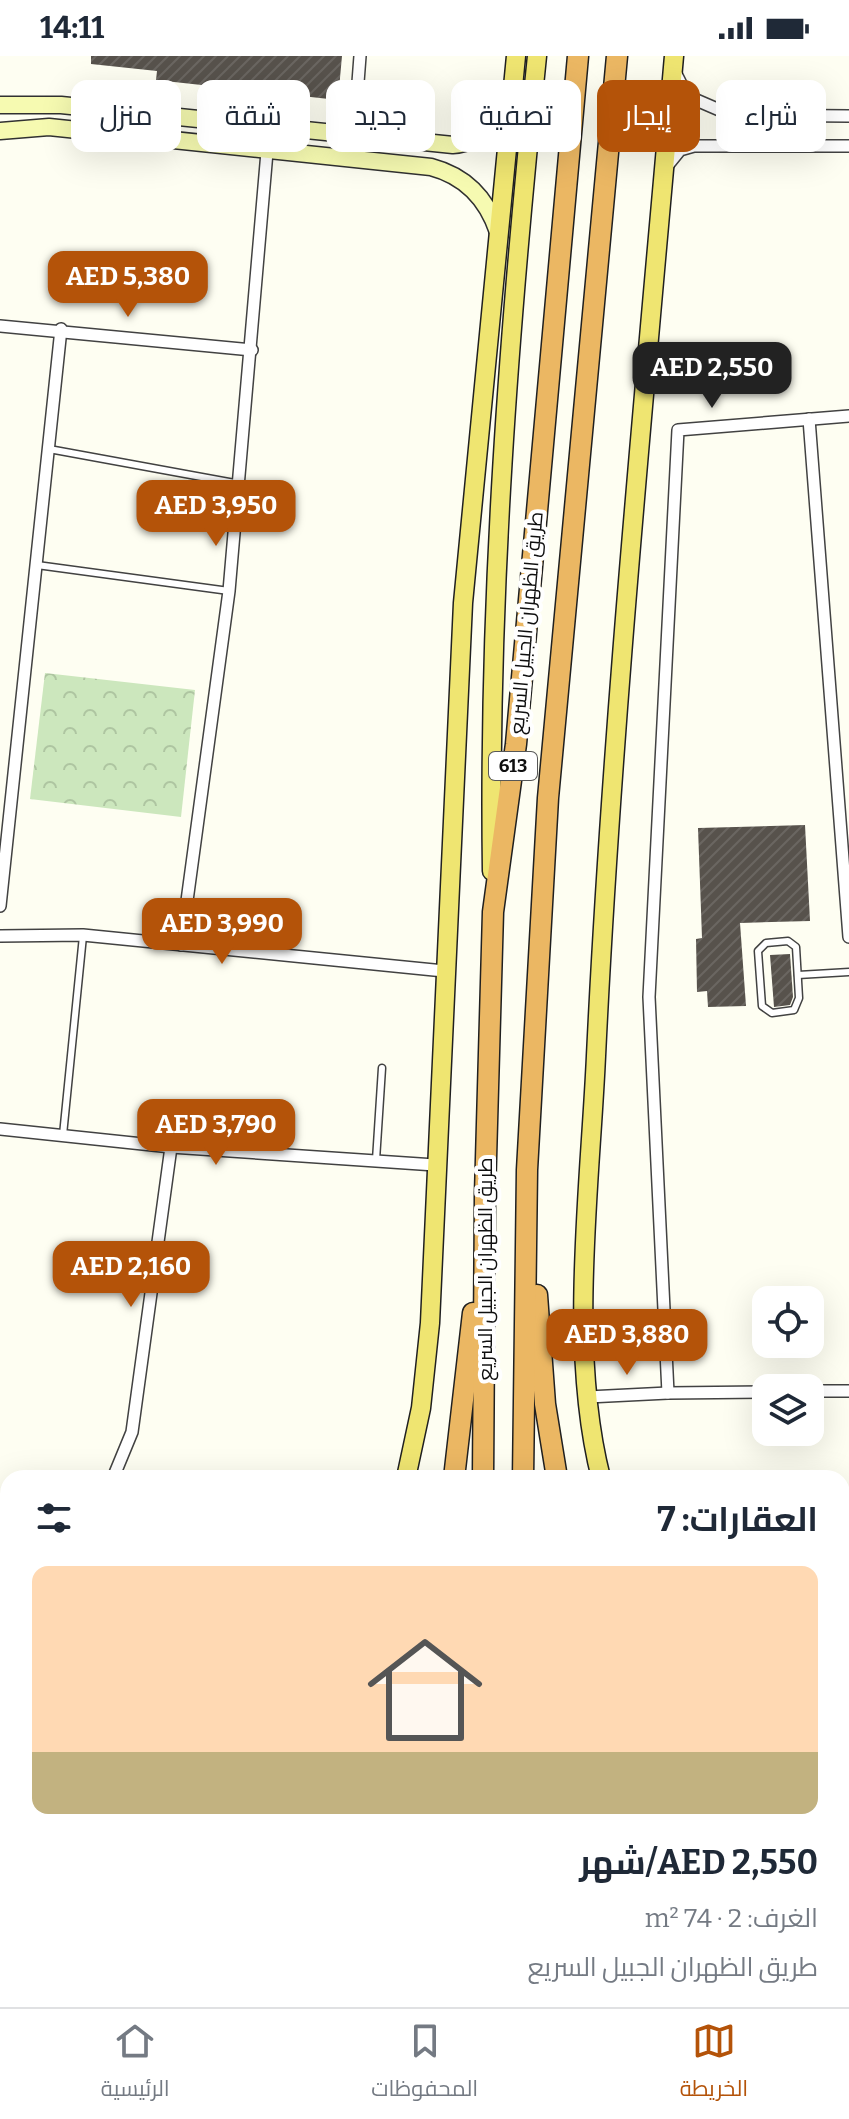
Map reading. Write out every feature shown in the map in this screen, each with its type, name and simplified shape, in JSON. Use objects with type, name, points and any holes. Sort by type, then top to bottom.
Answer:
[{"type":"highway","name":"طريق الظهران الجبيل السريع","points":[[483,1470],[485,1194],[493,912],[516,744],[578,56]]},
{"type":"highway","name":"طريق الظهران الجبيل السريع","points":[[523,1470],[527,1170],[548,798],[617,56]]},
{"type":"highway","points":[[604,193],[628,56]]},
{"type":"highway","points":[[527,1170],[545,1404],[556,1470]]},
{"type":"highway","points":[[455,1470],[485,1194]]},
{"type":"main road","points":[[514,80],[516,56]]},
{"type":"main road","points":[[493,912],[490,725],[495,559],[537,56]]},
{"type":"main road","points":[[600,1470],[588,1397],[584,1324],[600,985],[619,664],[660,177],[674,61]]},
{"type":"main road","points":[[408,1470],[421,1408],[428,1337],[463,603],[506,152]]},
{"type":"street","points":[[358,80],[360,56]]},
{"type":"street","points":[[674,61],[687,96],[731,115],[849,116]]},
{"type":"street","points":[[0,105],[61,105],[326,132]]},
{"type":"street","points":[[0,131],[49,127],[197,144]]},
{"type":"street","points":[[660,177],[680,150],[694,146],[849,146]]},
{"type":"street","points":[[181,945],[229,591],[267,152],[412,165],[448,172],[477,192],[498,232]]},
{"type":"street","points":[[412,165],[424,157],[423,152]]},
{"type":"street","points":[[0,326],[61,329],[252,350]]},
{"type":"street","points":[[0,906],[61,329]]},
{"type":"street","points":[[668,1393],[649,997],[678,430],[849,416]]},
{"type":"street","points":[[809,419],[849,937]]},
{"type":"street","points":[[0,936],[83,935],[444,971]]},
{"type":"street","points":[[0,1129],[171,1147],[435,1165]]},
{"type":"street","points":[[116,1470],[132,1432],[171,1147]]},
{"type":"street","points":[[824,1391],[849,1391]]},
{"type":"street","points":[[588,1397],[752,1392]]},
{"type":"lane","points":[[49,449],[240,484]]},
{"type":"lane","points":[[37,565],[229,591]]},
{"type":"lane","points":[[63,1135],[83,935]]},
{"type":"lane","points":[[788,941],[793,943],[798,975],[799,998],[794,1010],[766,1010],[762,1006],[758,951],[761,946],[788,941]]},
{"type":"lane","points":[[798,975],[849,972]]},
{"type":"lane","points":[[376,1160],[382,1068]]},
{"type":"green space","points":[[45,673],[195,690],[181,817],[30,799]]},
{"type":"building","points":[[91,56],[342,56],[340,80],[326,80],[326,99],[310,97],[310,80],[197,80],[197,85],[181,83],[181,80],[156,80],[157,71],[91,64]]},
{"type":"building","points":[[805,825],[810,921],[740,923],[746,1006],[708,1007],[707,991],[697,992],[696,939],[702,938],[698,828]]},
{"type":"building","points":[[790,954],[793,997],[790,1005],[774,1007],[770,955]]}]
